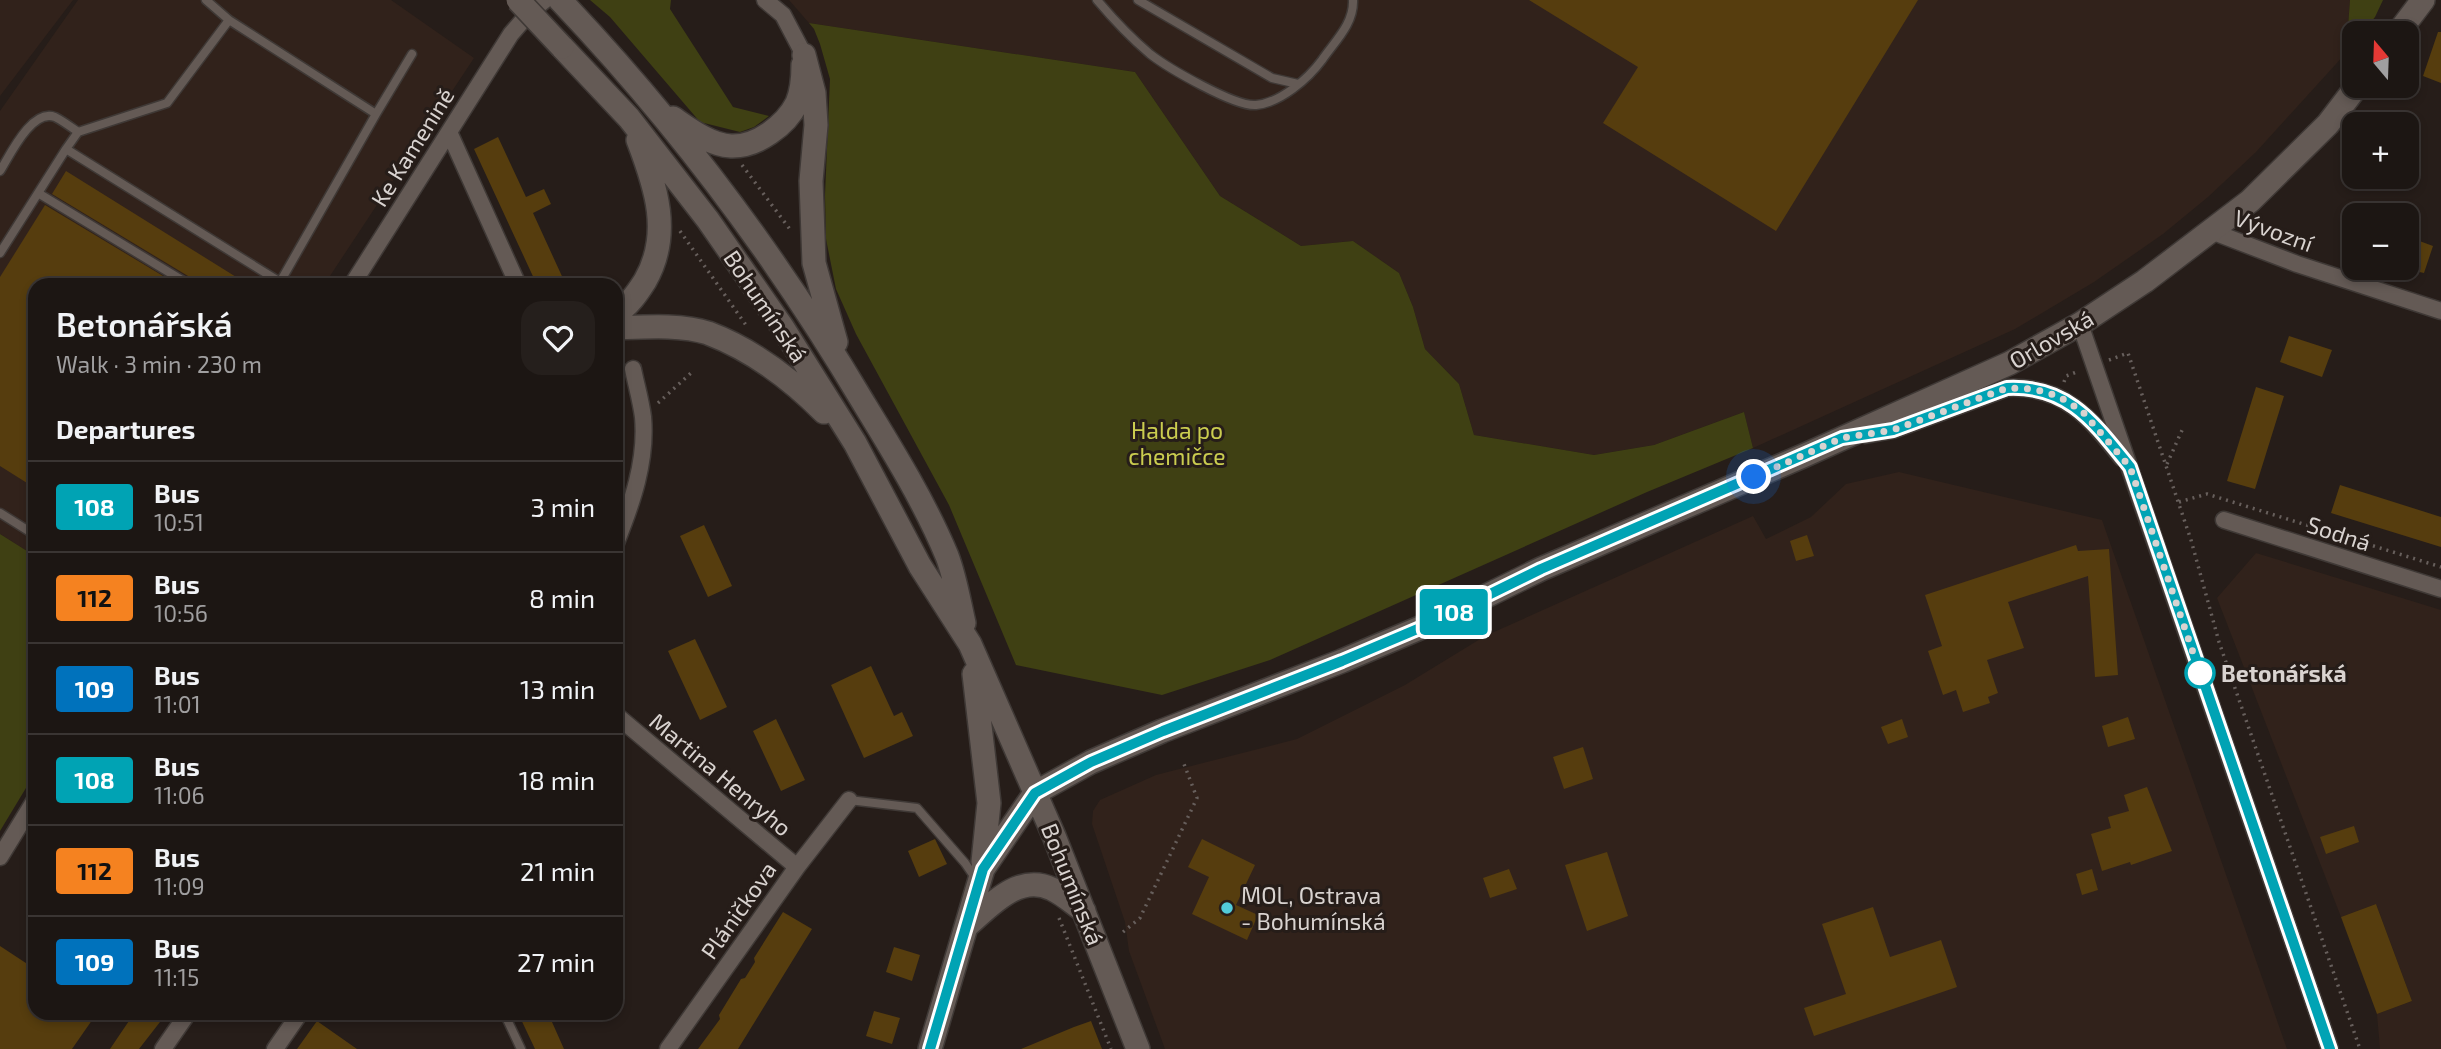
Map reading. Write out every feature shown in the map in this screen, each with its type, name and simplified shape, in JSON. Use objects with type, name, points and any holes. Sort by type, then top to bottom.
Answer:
[{"type":"main road","name":"Bohumínská","points":[[517,0],[629,118],[746,272],[855,443],[920,566],[970,644]]},
{"type":"main road","name":"Bohumínská","points":[[560,0],[638,86],[730,201],[844,368],[902,470],[947,557],[970,644],[1035,793],[1139,1049]]},
{"type":"main road","points":[[2407,21],[2423,0]]},
{"type":"main road","points":[[638,86],[673,118],[713,141],[729,146],[741,146],[778,127],[796,104],[803,81],[804,55]]},
{"type":"main road","points":[[804,55],[814,93],[816,125],[811,181],[814,263],[844,368]]},
{"type":"main road","name":"Orlovská","points":[[1035,793],[1091,762],[1427,625],[1541,569],[2010,363],[2081,324],[2145,281],[2250,201],[2328,124],[2348,98]]},
{"type":"main road","points":[[623,306],[639,289],[653,266],[661,233],[659,201],[629,118]]},
{"type":"main road","points":[[623,327],[649,325],[707,332],[764,361],[796,384],[855,443]]},
{"type":"main road","points":[[930,1049],[968,925],[980,875],[989,803],[970,644]]},
{"type":"main road","points":[[980,875],[1035,793]]},
{"type":"main road","points":[[968,925],[1003,895],[1033,884],[1052,889],[1084,911]]},
{"type":"street","name":"Ke Kamenině","points":[[356,278],[511,34],[530,12],[545,0]]},
{"type":"street","points":[[765,0],[783,15],[804,55]]},
{"type":"street","points":[[449,132],[515,278]]},
{"type":"street","name":"Vývozní","points":[[2211,231],[2297,264],[2441,311]]},
{"type":"street","points":[[2081,324],[2330,1049]]},
{"type":"street","points":[[623,524],[636,490],[643,451],[643,415],[633,369]]},
{"type":"street","points":[[1842,438],[1893,430],[2007,388],[2034,389],[2058,396],[2082,411],[2130,467]]},
{"type":"street","name":"Sodná","points":[[2224,520],[2441,589]]},
{"type":"street","name":"Martina Henryho","points":[[623,721],[797,867]]},
{"type":"street","name":"Pláničkova","points":[[668,1049],[797,867],[849,800]]},
{"type":"street","points":[[0,858],[28,812]]},
{"type":"street","points":[[163,1049],[183,1020]]},
{"type":"street","points":[[275,1049],[295,1020]]},
{"type":"lane","points":[[206,0],[229,20],[376,114]]},
{"type":"lane","points":[[1097,0],[1151,54],[1228,98],[1256,105],[1277,99],[1317,66],[1352,19],[1353,0]]},
{"type":"lane","points":[[1138,0],[1272,78],[1298,83]]},
{"type":"lane","points":[[0,253],[78,132],[167,103],[229,20]]},
{"type":"lane","points":[[282,278],[412,54]]},
{"type":"lane","points":[[0,171],[28,128],[37,119],[54,117],[78,132]]},
{"type":"lane","points":[[66,149],[270,278]]},
{"type":"lane","points":[[38,192],[179,278]]},
{"type":"lane","points":[[0,513],[28,531]]},
{"type":"lane","points":[[849,800],[917,808],[965,863],[980,875]]},
{"type":"lane","points":[[507,1020],[521,1049]]},
{"type":"path","points":[[729,146],[814,263]]},
{"type":"path","points":[[659,201],[749,329]]},
{"type":"path","points":[[2058,396],[2066,376],[2128,353],[2178,502],[2219,642],[2360,1049]]},
{"type":"path","points":[[643,415],[691,373]]},
{"type":"path","points":[[2166,466],[2183,428]]},
{"type":"path","points":[[2178,502],[2207,494],[2441,567]]},
{"type":"path","points":[[1123,932],[1140,918],[1197,798],[1184,764]]},
{"type":"path","points":[[1057,913],[1111,1049]]},
{"type":"shaded area","points":[[0,0],[73,0],[0,96]]},
{"type":"shaded area","points":[[78,0],[391,0],[474,58],[329,278],[28,278],[28,552],[0,534],[0,111]]},
{"type":"shaded area","points":[[789,0],[2350,0],[2348,21],[2342,21],[2342,57],[2256,152],[2208,197],[2163,234],[2094,282],[2015,329],[1753,448],[1744,412],[1654,445],[1594,455],[1474,435],[1459,384],[1425,349],[1413,307],[1399,273],[1353,241],[1301,246],[1220,196],[1135,72],[809,23]]},
{"type":"shaded area","points":[[1899,472],[2102,520],[2287,1049],[1165,1049],[1129,951],[1125,922],[1092,824],[1093,811],[1100,800],[1156,775],[1297,739],[1405,685],[1485,636],[1753,516],[1766,539],[1811,517],[1846,484]]},
{"type":"shaded area","points":[[2256,553],[2441,610],[2441,1049],[2380,1049],[2377,1014],[2412,1001],[2376,904],[2341,917],[2217,598]]},
{"type":"green space","points":[[590,0],[671,0],[670,9],[733,107],[769,116],[754,127],[740,132],[700,122],[610,17]]},
{"type":"green space","points":[[2350,0],[2383,0],[2372,21],[2348,21]]},
{"type":"green space","name":"Halda po chemičce","points":[[809,23],[1135,72],[1220,196],[1301,246],[1353,241],[1399,273],[1413,307],[1425,349],[1459,384],[1474,435],[1594,455],[1654,445],[1744,412],[1753,448],[1647,492],[1270,660],[1162,695],[1016,665],[949,505],[856,334],[836,289],[826,239],[830,79],[820,44]]},
{"type":"green space","points":[[0,534],[28,552],[28,785],[0,831]]},
{"type":"building","points":[[1529,0],[1918,0],[1776,231],[1603,123],[1638,67]]},
{"type":"building","points":[[2438,32],[2441,32],[2441,83],[2423,76]]},
{"type":"building","points":[[498,137],[526,197],[544,189],[551,204],[533,213],[563,278],[534,278],[474,149]]},
{"type":"building","points":[[66,171],[238,278],[191,278],[52,194]]},
{"type":"building","points":[[45,205],[166,278],[28,278],[28,484],[0,466],[0,277]]},
{"type":"building","points":[[2419,241],[2433,246],[2424,273],[2419,272]]},
{"type":"building","points":[[2289,336],[2332,350],[2322,377],[2280,362]]},
{"type":"building","points":[[2256,387],[2284,396],[2255,489],[2227,481]]},
{"type":"building","points":[[2340,485],[2441,517],[2441,547],[2331,513]]},
{"type":"building","points":[[704,525],[732,586],[708,597],[680,536]]},
{"type":"building","points":[[1807,535],[1814,556],[1796,561],[1790,541]]},
{"type":"building","points":[[2076,545],[2078,551],[2109,549],[2118,675],[2095,677],[2088,576],[2008,602],[2024,648],[1987,660],[1998,693],[1988,697],[1990,703],[1963,712],[1956,690],[1943,695],[1928,651],[1942,646],[1925,595]]},
{"type":"building","points":[[695,639],[727,707],[700,720],[668,651]]},
{"type":"building","points":[[871,666],[894,716],[902,712],[913,736],[864,758],[831,685]]},
{"type":"building","points":[[2128,717],[2135,739],[2108,747],[2102,726]]},
{"type":"building","points":[[776,719],[805,780],[781,791],[753,731]]},
{"type":"building","points":[[1902,719],[1908,737],[1888,744],[1881,727]]},
{"type":"building","points":[[1583,747],[1593,779],[1564,789],[1553,757]]},
{"type":"building","points":[[2147,787],[2172,851],[2131,865],[2130,862],[2102,871],[2091,834],[2111,828],[2108,817],[2129,811],[2124,795]]},
{"type":"building","points":[[2354,826],[2359,842],[2326,854],[2320,837]]},
{"type":"building","points":[[935,839],[947,864],[919,877],[908,851]]},
{"type":"building","points":[[1202,839],[1255,865],[1236,905],[1258,915],[1247,940],[1192,914],[1209,877],[1188,867]]},
{"type":"building","points":[[1607,852],[1628,916],[1587,931],[1565,865]]},
{"type":"building","points":[[1509,869],[1517,889],[1490,898],[1483,878]]},
{"type":"building","points":[[2092,869],[2098,890],[2082,895],[2076,874]]},
{"type":"building","points":[[2376,904],[2412,1001],[2377,1014],[2341,917]]},
{"type":"building","points":[[1873,907],[1890,957],[1941,940],[1957,987],[1814,1036],[1804,1008],[1846,994],[1822,924]]},
{"type":"building","points":[[783,912],[812,929],[738,1049],[698,1049],[720,1019],[719,1015],[755,962],[754,958]]},
{"type":"building","points":[[0,946],[28,964],[28,1020],[92,1020],[72,1049],[0,1049]]},
{"type":"building","points":[[894,947],[920,955],[912,981],[886,972]]},
{"type":"building","points":[[874,1011],[900,1018],[892,1044],[866,1036]]},
{"type":"building","points":[[130,1020],[162,1020],[139,1049],[110,1049]]},
{"type":"building","points":[[521,1020],[551,1020],[564,1049],[535,1049]]},
{"type":"building","points":[[317,1021],[357,1049],[297,1049]]},
{"type":"building","points":[[1091,1021],[1102,1049],[1021,1049],[1074,1027]]},
{"type":"bus line","name":"108","points":[[930,1049],[983,869],[1035,793],[1091,762],[1427,625],[1541,569],[1842,438],[1893,430],[2007,388],[2019,387],[2058,396],[2082,411],[2130,467],[2330,1049]]},
{"type":"place","name":"Betonářská","points":[[2200,673]]},
{"type":"place","name":"MOL, Ostrava - Bohumínská","points":[[1227,908]]},
{"type":"route","points":[[1754,477],[1842,438],[1893,430],[2007,388],[2034,389],[2058,396],[2082,411],[2130,467],[2200,673]]}]
